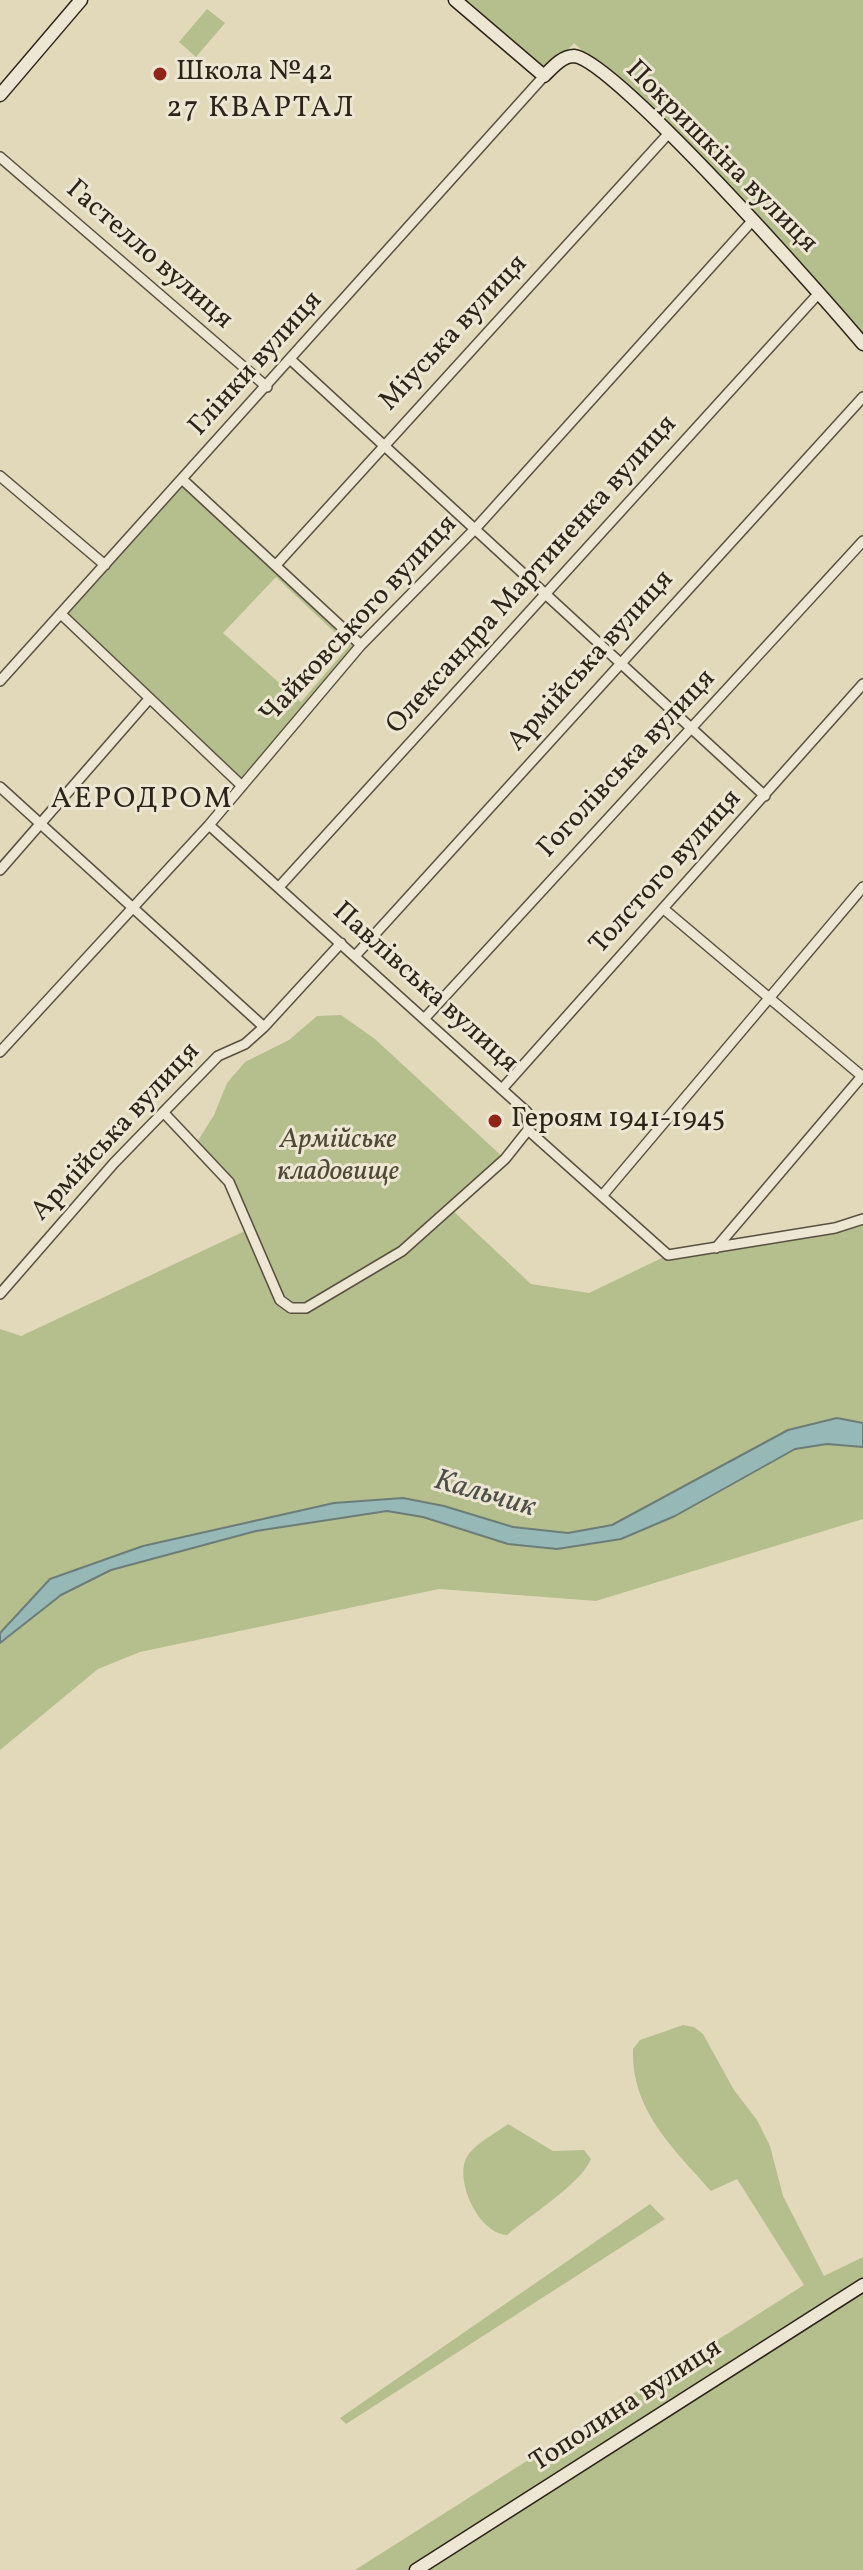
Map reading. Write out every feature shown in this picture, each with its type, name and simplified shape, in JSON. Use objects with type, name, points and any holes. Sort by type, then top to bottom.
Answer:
[{"type":"street","points":[[0,95],[81,0]]},
{"type":"street","points":[[455,0],[544,76]]},
{"type":"street","name":"Покришкіна вулиця","points":[[544,76],[567,57],[583,59],[669,133],[753,220],[863,344]]},
{"type":"street","name":"Глінки вулиця","points":[[0,681],[544,76]]},
{"type":"street","name":"Міуська вулиця","points":[[276,565],[669,133]]},
{"type":"street","name":"Гастелло вулиця","points":[[0,157],[267,387]]},
{"type":"street","name":"Чайковського вулиця","points":[[0,1052],[209,825],[361,645],[475,529],[753,220]]},
{"type":"street","name":"Олександра Мартиненка вулиця","points":[[279,887],[819,293]]},
{"type":"street","points":[[291,360],[765,796]]},
{"type":"street","name":"Армійська вулиця","points":[[355,956],[863,397]]},
{"type":"street","points":[[0,476],[105,565]]},
{"type":"street","points":[[183,480],[361,645]]},
{"type":"street","name":"Гоголівська вулиця","points":[[424,1019],[863,541]]},
{"type":"street","points":[[61,614],[242,786]]},
{"type":"street","name":"Толстого вулиця","points":[[502,1089],[665,910],[863,684]]},
{"type":"street","points":[[0,870],[149,699]]},
{"type":"street","points":[[0,787],[264,1027]]},
{"type":"street","name":"Павлівська вулиця","points":[[209,825],[527,1112],[528,1130],[668,1255],[716,1248]]},
{"type":"street","points":[[602,1196],[863,887]]},
{"type":"street","points":[[665,910],[863,1076],[716,1248]]},
{"type":"street","name":"Армійська вулиця","points":[[0,1294],[76,1205],[218,1056],[245,1044],[264,1027],[341,943]]},
{"type":"street","points":[[164,1113],[229,1182],[280,1300],[291,1308],[306,1308],[402,1251],[505,1159],[528,1130]]},
{"type":"street","points":[[716,1248],[835,1228],[863,1219]]},
{"type":"street","name":"Тополина вулиця","points":[[416,2570],[863,2285]]},
{"type":"green space","points":[[455,0],[863,0],[863,344],[669,133],[574,43],[544,76]]},
{"type":"green space","points":[[207,9],[225,23],[196,57],[179,42]]},
{"type":"green space","points":[[183,483],[357,645],[242,782],[64,614]],"holes":[[[276,577],[349,646],[301,702],[223,633]]]},
{"type":"green space","name":"Армійське кладовище","points":[[341,1015],[375,1039],[505,1159],[451,1209],[531,1284],[589,1293],[668,1255],[863,1219],[863,1423],[837,1418],[788,1430],[612,1525],[568,1533],[513,1527],[444,1506],[403,1498],[334,1503],[144,1546],[51,1579],[0,1633],[0,1329],[21,1336],[247,1230],[229,1182],[194,1147],[214,1115],[227,1083],[245,1062],[289,1040],[317,1016]]},
{"type":"green space","points":[[827,1444],[863,1447],[863,1519],[596,1601],[439,1589],[140,1652],[98,1669],[0,1750],[0,1643],[61,1595],[111,1570],[256,1531],[387,1511],[423,1517],[508,1544],[557,1549],[621,1539],[675,1516],[795,1449]]},
{"type":"green space","points":[[683,2025],[694,2027],[703,2034],[734,2090],[757,2120],[770,2146],[783,2196],[824,2276],[863,2257],[863,2570],[355,2570],[804,2285],[737,2179],[711,2191],[669,2143],[647,2109],[634,2071],[633,2049],[640,2040]]},
{"type":"green space","points":[[508,2124],[553,2151],[584,2150],[591,2159],[566,2189],[507,2235],[497,2232],[479,2217],[467,2194],[463,2171],[472,2150]]},
{"type":"green space","points":[[650,2204],[665,2219],[346,2424],[340,2418]]},
{"type":"water","points":[[837,1418],[863,1423],[863,1447],[827,1444],[795,1449],[675,1516],[621,1539],[557,1549],[508,1544],[423,1517],[387,1511],[256,1531],[111,1570],[61,1595],[0,1643],[0,1633],[50,1579],[143,1546],[334,1503],[403,1498],[444,1506],[513,1527],[568,1533],[612,1525],[788,1430]]},
{"type":"place","name":"Школа №42","points":[[160,74]]},
{"type":"place","name":"Героям 1941-1945","points":[[495,1121]]},
{"type":"district","name":"27 КВАРТАЛ","points":[[261,110]]},
{"type":"district","name":"АЕРОДРОМ","points":[[142,801]]},
{"type":"water label","name":"Кальчик","points":[[484,1496]]}]
